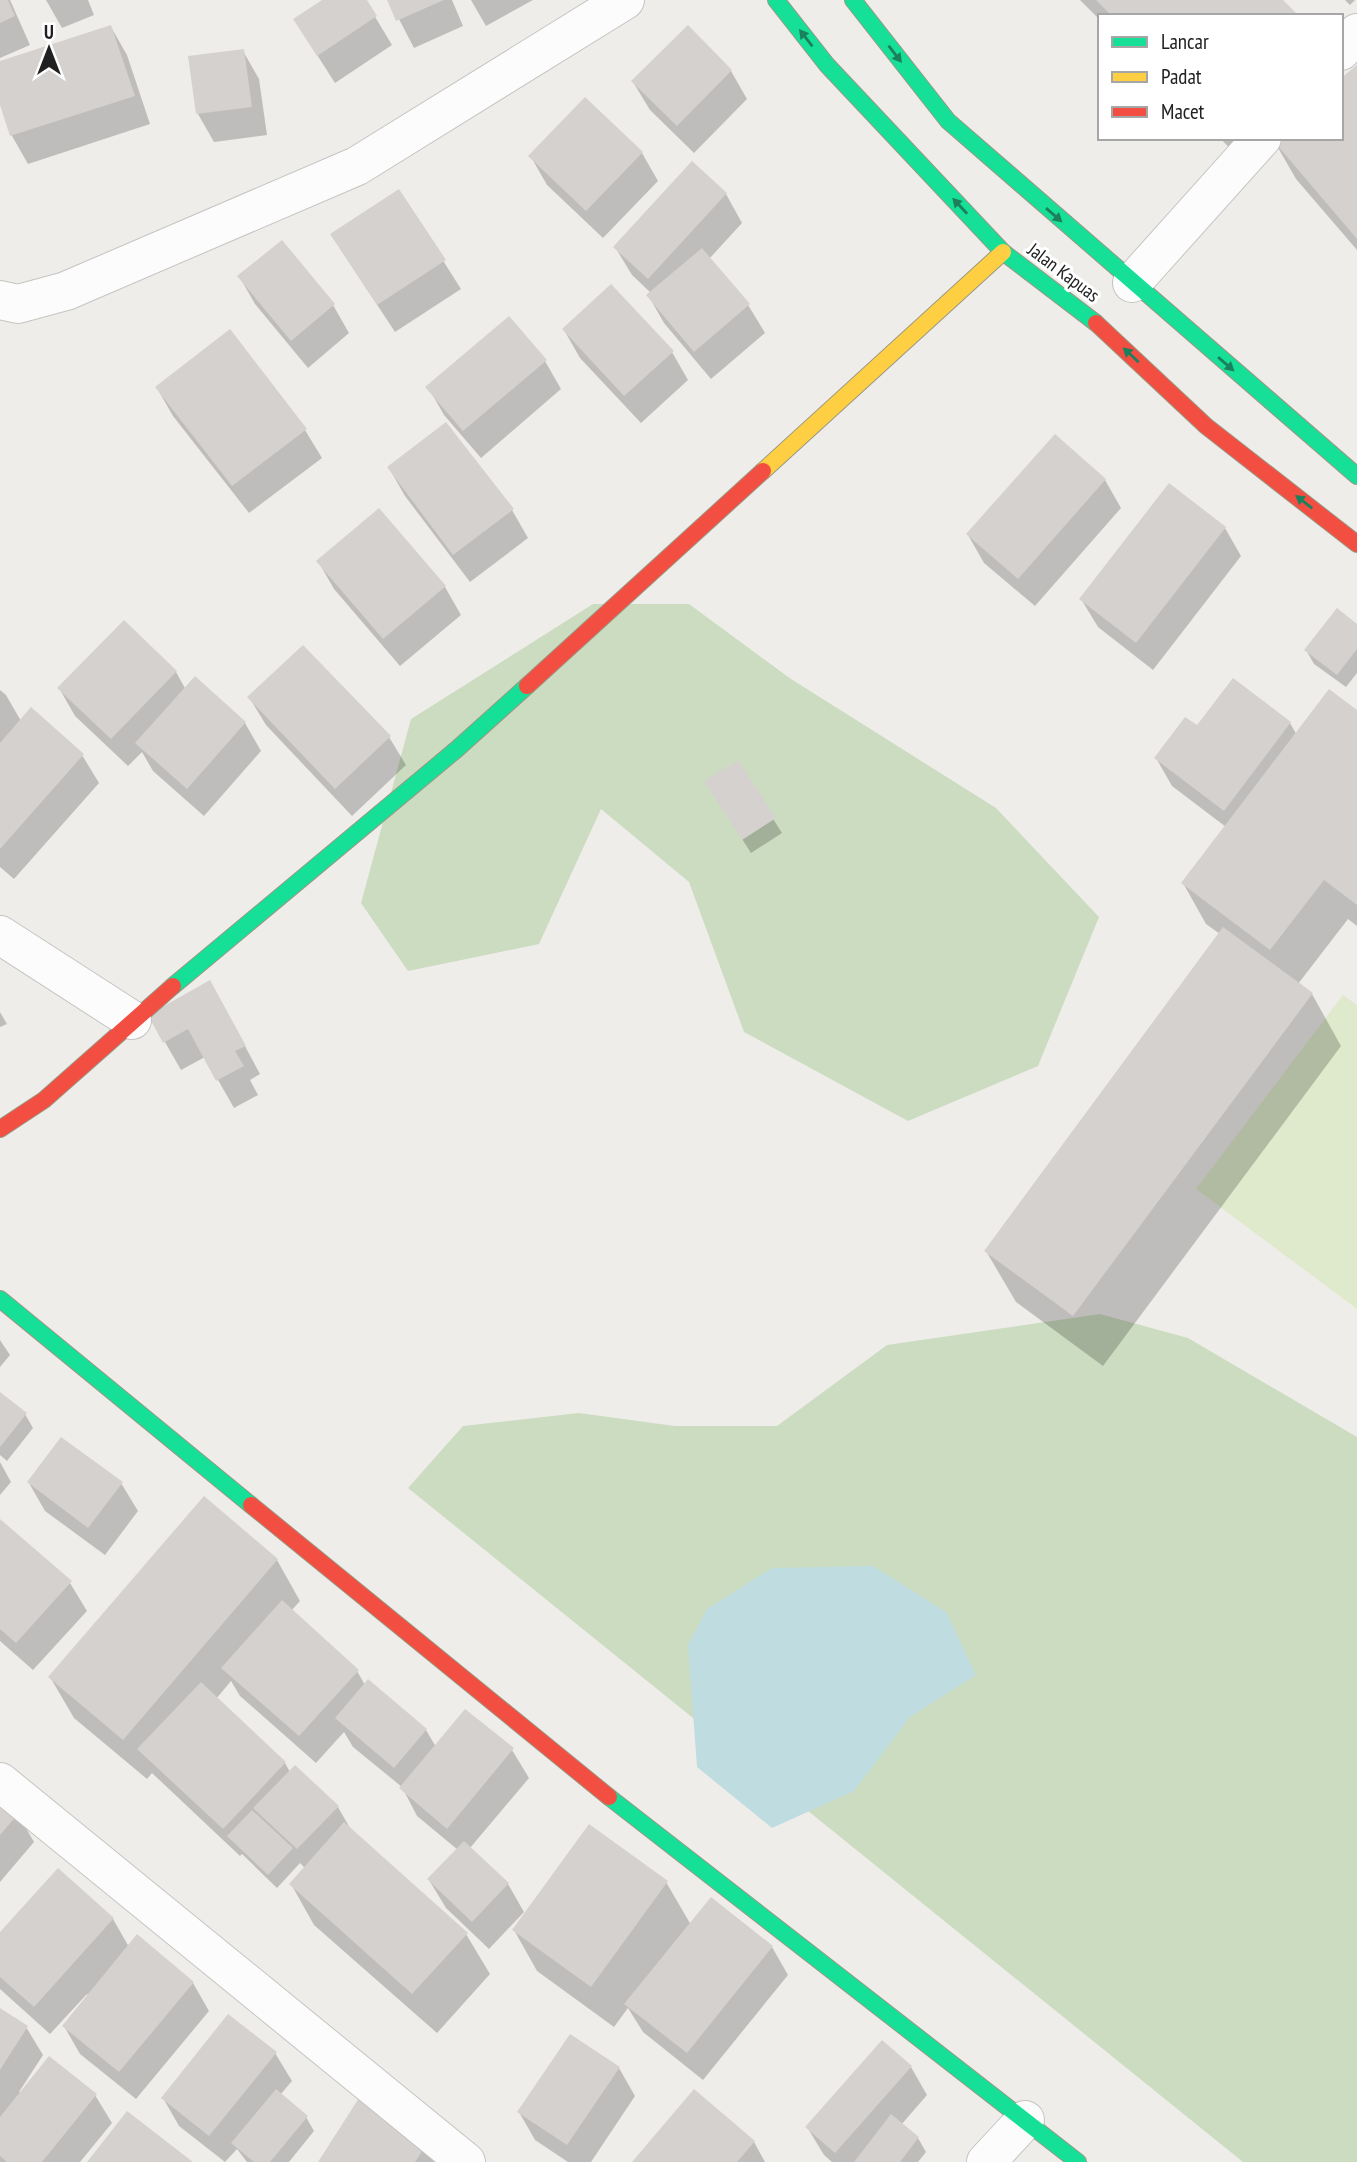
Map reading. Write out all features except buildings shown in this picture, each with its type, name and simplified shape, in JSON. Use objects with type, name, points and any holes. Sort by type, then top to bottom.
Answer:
[{"type":"street","points":[[0,300],[18,304],[66,291],[357,166],[625,0]]},
{"type":"street","name":"Jalan Kapuas","points":[[776,0],[827,65],[1003,252],[1100,326],[1206,426],[1357,544]]},
{"type":"street","name":"Jalan Kapuas","points":[[853,0],[948,121],[1357,476]]},
{"type":"street","points":[[1343,49],[1357,33]]},
{"type":"street","points":[[1132,283],[1260,140]]},
{"type":"street","points":[[0,1129],[44,1100],[132,1020],[457,749],[1003,252]]},
{"type":"street","points":[[0,935],[132,1020]]},
{"type":"street","points":[[0,1299],[624,1809],[1077,2162]]},
{"type":"street","points":[[0,1782],[466,2162]]},
{"type":"street","points":[[986,2162],[1025,2120]]},
{"type":"green space","points":[[593,604],[689,604],[791,679],[996,808],[1099,917],[1038,1066],[908,1121],[744,1032],[689,882],[601,809],[539,944],[408,971],[361,903],[411,719]]},
{"type":"green space","points":[[1343,995],[1357,1005],[1357,1309],[1196,1189]]},
{"type":"green space","points":[[1100,1314],[1188,1338],[1357,1437],[1357,2162],[1243,2162],[408,1488],[463,1426],[579,1413],[675,1426],[777,1426],[887,1345]]},
{"type":"water","points":[[873,1566],[946,1612],[976,1675],[910,1717],[854,1791],[772,1828],[697,1767],[688,1645],[707,1609],[772,1568]]},
{"type":"traffic: fast","points":[[776,0],[827,65],[1003,252],[1096,323]]},
{"type":"traffic: fast","points":[[853,0],[948,121],[1357,476]]},
{"type":"traffic: fast","points":[[173,986],[457,749],[527,686]]},
{"type":"traffic: fast","points":[[0,1299],[251,1505]]},
{"type":"traffic: fast","points":[[609,1797],[1078,2162]]},
{"type":"traffic: slow","points":[[763,471],[1003,252]]},
{"type":"traffic: jam","points":[[1096,323],[1206,426],[1357,544]]},
{"type":"traffic: jam","points":[[527,686],[763,471]]},
{"type":"traffic: jam","points":[[0,1129],[44,1100],[173,986]]},
{"type":"traffic: jam","points":[[251,1505],[609,1797]]}]
